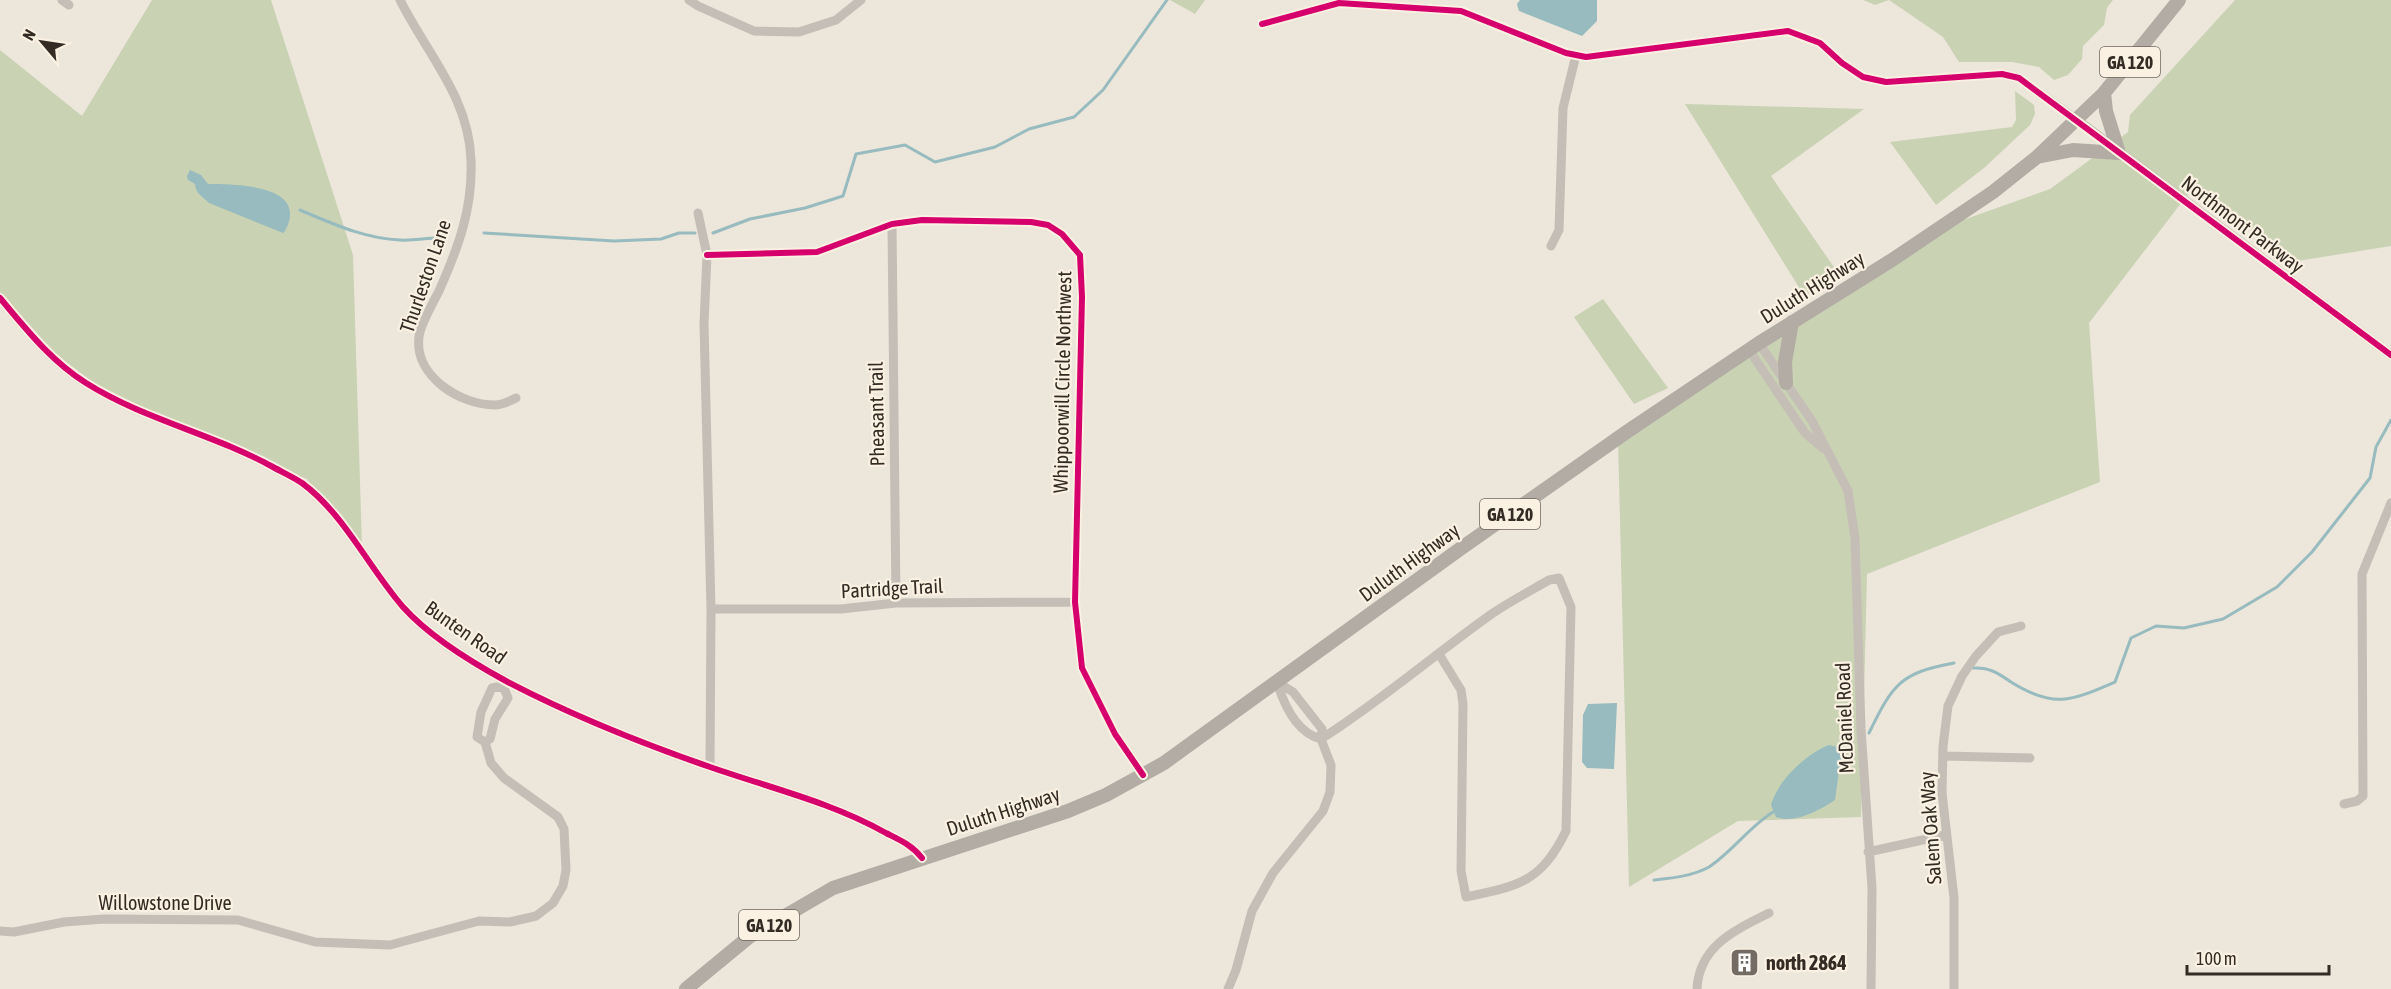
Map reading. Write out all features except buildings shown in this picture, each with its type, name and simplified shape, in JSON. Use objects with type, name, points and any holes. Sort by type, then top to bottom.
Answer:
[{"type":"main road","name":"Duluth Highway","points":[[686,989],[749,937],[833,888],[1068,811],[1143,775],[1628,431],[1792,322],[1934,233],[1993,192],[2037,157],[2104,93],[2179,0]]},
{"type":"main road","points":[[2037,157],[2073,150],[2119,153],[2106,111],[2104,93]]},
{"type":"main road","points":[[1786,383],[1785,362],[1792,322]]},
{"type":"street","name":"Thurleston Lane","points":[[400,0],[457,97],[469,136],[471,161],[469,200],[459,244],[418,336],[422,360],[432,377],[459,396],[496,405],[516,398]]},
{"type":"street","points":[[689,0],[754,31],[799,32],[836,20],[861,0]]},
{"type":"street","points":[[1262,24],[1339,3],[1461,11],[1566,53],[1586,57],[1788,31],[1820,43],[1842,63],[1863,77],[1886,82],[2002,74],[2019,78],[2077,120]]},
{"type":"street","points":[[1551,246],[1559,230],[1563,108],[1576,55]]},
{"type":"street","name":"Northmont Parkway","points":[[2077,120],[2391,355]]},
{"type":"street","points":[[698,213],[707,255],[704,324],[711,609],[710,767]]},
{"type":"street","name":"Whippoorwill Circle Northwest","points":[[707,255],[817,252],[892,224],[948,219],[1031,222],[1048,225],[1062,234],[1080,255],[1082,297],[1075,602],[1082,668],[1115,734],[1143,775]]},
{"type":"street","name":"Pheasant Trail","points":[[892,224],[896,603]]},
{"type":"street","name":"Bunten Road","points":[[0,298],[60,364],[85,382],[109,396],[244,451],[302,483],[336,517],[405,609],[438,638],[505,683],[578,716],[710,767],[798,794],[862,820],[915,848],[922,858]]},
{"type":"street","name":"McDaniel Road","points":[[1754,347],[1786,383],[1812,421],[1848,491],[1855,538],[1861,729],[1872,888],[1871,989]]},
{"type":"street","name":"McDaniel Road","points":[[1754,347],[1805,433],[1826,450]]},
{"type":"street","points":[[2344,804],[2356,801],[2363,796],[2362,574],[2391,503]]},
{"type":"street","points":[[1277,682],[1283,701],[1308,736],[1321,739],[1395,688],[1439,654],[1494,613],[1549,580],[1559,578],[1571,607],[1566,831],[1556,852],[1532,878],[1497,891],[1466,897],[1461,871],[1463,704],[1461,690],[1439,654]]},
{"type":"street","name":"Partridge Trail","points":[[711,609],[841,609],[896,603],[1075,602]]},
{"type":"street","name":"Salem Oak Way","points":[[1954,989],[1954,898],[1942,793],[1948,706],[1962,676],[1998,632],[2021,626]]},
{"type":"street","points":[[1228,989],[1236,970],[1252,911],[1274,873],[1323,811],[1330,792],[1331,765],[1321,739],[1322,729],[1293,692],[1277,682]]},
{"type":"street","points":[[485,742],[490,739],[494,724],[507,698],[505,683],[492,688],[481,712],[480,720],[494,724]]},
{"type":"street","name":"Willowstone Drive","points":[[0,932],[14,932],[64,922],[104,919],[238,920],[315,942],[390,945],[478,921],[510,922],[536,916],[553,903],[563,886],[566,870],[564,829],[558,817],[504,778],[491,763],[485,742],[477,737],[480,720]]},
{"type":"street","points":[[1944,756],[2030,758]]},
{"type":"street","points":[[1868,852],[1946,835]]},
{"type":"street","points":[[1697,989],[1698,976],[1711,949],[1737,929],[1769,913]]},
{"type":"green space","points":[[152,0],[271,0],[353,255],[362,546],[307,479],[126,407],[56,354],[0,292],[0,50],[82,116]]},
{"type":"green space","points":[[1170,0],[1205,0],[1195,14]]},
{"type":"green space","points":[[1863,0],[1889,0],[1875,5]]},
{"type":"green space","points":[[1889,0],[2113,0],[2107,8],[2104,25],[2083,46],[2082,59],[2068,75],[2054,80],[2039,67],[2012,62],[1959,62],[1943,37]]},
{"type":"green space","points":[[2235,0],[2391,0],[2391,246],[2291,262],[2195,185],[2089,323],[2100,482],[1867,574],[1861,817],[1738,821],[1629,887],[1618,439],[1949,225],[2050,189],[2128,132],[2130,115]]},
{"type":"green space","points":[[2015,91],[2034,105],[2035,114],[2030,125],[1984,168],[1936,205],[1890,142],[2012,127],[2016,120]]},
{"type":"green space","points":[[1685,104],[1864,109],[1771,176],[1838,273],[1805,297]]},
{"type":"green space","points":[[1603,299],[1668,388],[1634,404],[1574,317]]},
{"type":"water","points":[[1520,0],[1597,0],[1597,21],[1582,36],[1519,11],[1517,4]]},
{"type":"water","points":[[190,170],[201,175],[208,184],[252,187],[267,190],[279,196],[288,204],[290,216],[285,231],[283,233],[209,203],[198,193],[195,184],[188,180]]},
{"type":"water","points":[[1617,703],[1614,769],[1587,768],[1582,762],[1583,715],[1588,704]]},
{"type":"water","points":[[1829,745],[1837,747],[1841,757],[1835,800],[1815,812],[1799,817],[1783,819],[1776,817],[1771,805],[1786,777],[1802,761]]},
{"type":"waterway","points":[[713,233],[750,219],[805,208],[843,196],[856,154],[905,145],[935,162],[995,147],[1029,129],[1074,117],[1103,90],[1167,0]]},
{"type":"waterway","points":[[300,210],[348,230],[374,237],[405,240],[438,238]]},
{"type":"waterway","points":[[484,233],[614,241],[661,239],[679,233],[695,233]]},
{"type":"waterway","points":[[1973,668],[1993,671],[2026,691],[2051,699],[2086,694],[2115,682],[2131,638],[2156,626],[2184,628],[2223,619],[2277,587],[2312,552],[2370,478],[2376,447],[2391,420]]},
{"type":"waterway","points":[[1869,733],[1885,703],[1900,683],[1921,671],[1954,663]]},
{"type":"waterway","points":[[1654,880],[1689,875],[1709,867],[1773,812]]},
{"type":"cycle path","points":[[1262,24],[1339,3],[1461,11],[1566,53],[1586,57],[1788,31],[1820,43],[1842,63],[1863,77],[1886,82],[2002,74],[2019,78],[2391,355]]},
{"type":"cycle path","points":[[707,255],[817,252],[892,224],[922,220],[1031,222],[1048,225],[1062,234],[1080,255],[1082,297],[1075,602],[1082,668],[1115,734],[1143,775]]},
{"type":"cycle path","points":[[0,298],[50,355],[86,383],[131,407],[250,455],[302,483],[331,510],[403,607],[438,639],[479,666],[581,717],[632,738],[710,767],[800,796],[865,822],[901,841],[922,858]]},
{"type":"place","name":"north 2864","points":[[1745,962]]}]
